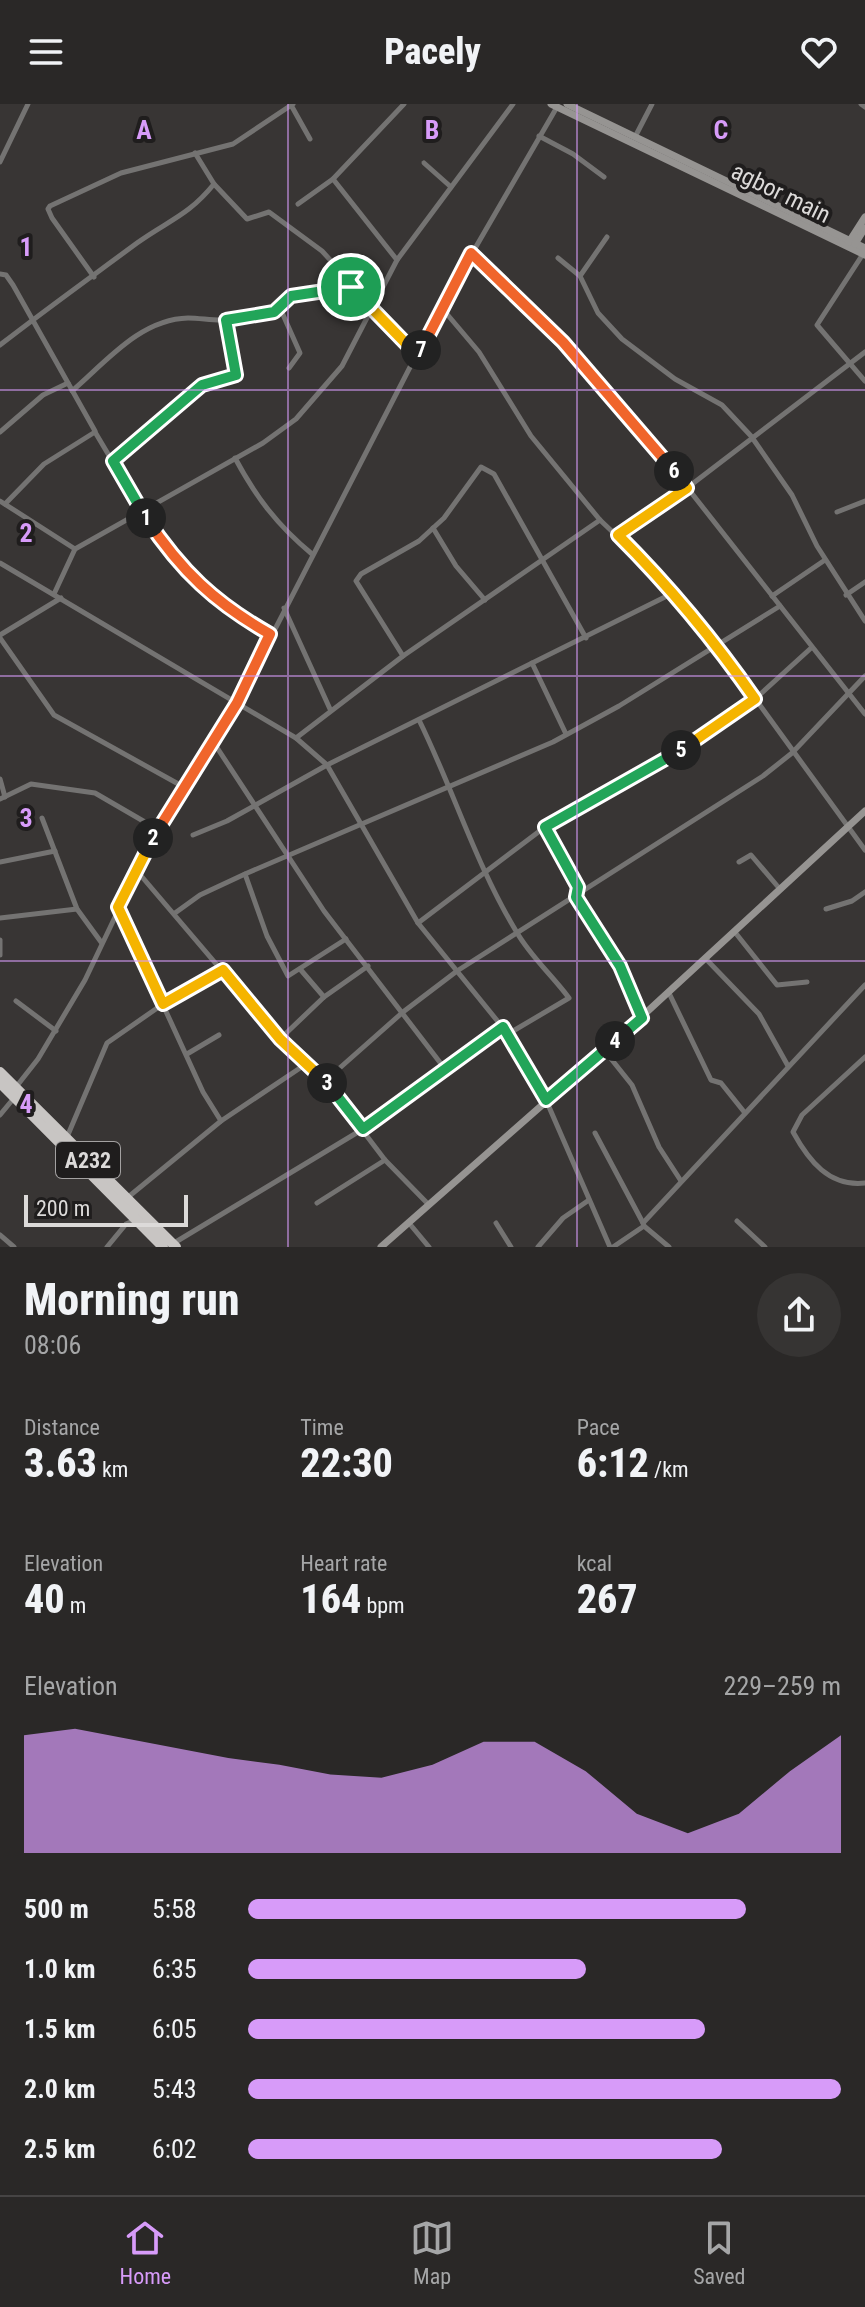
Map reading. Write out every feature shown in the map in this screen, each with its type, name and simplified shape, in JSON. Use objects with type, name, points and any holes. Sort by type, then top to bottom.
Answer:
[{"type":"highway","name":"A232","points":[[0,1072],[15,1092],[136,1220],[170,1246]]},
{"type":"highway","name":"A232","points":[[0,1083],[15,1092],[67,1138],[170,1246]]},
{"type":"street","points":[[0,162],[28,104]]},
{"type":"street","points":[[298,204],[333,179],[404,104]]},
{"type":"street","points":[[54,594],[75,549],[235,458],[296,419],[342,366],[397,260],[513,104]]},
{"type":"street","name":"agbor main","points":[[567,104],[864,252]]},
{"type":"street","points":[[635,138],[652,104]]},
{"type":"street","points":[[94,277],[48,209],[121,173],[233,144],[292,105],[310,139]]},
{"type":"street","points":[[0,1115],[56,1031],[85,980],[157,829],[237,703],[441,307],[508,196],[554,106]]},
{"type":"street","name":"agbor main","points":[[554,106],[851,245]]},
{"type":"street","points":[[539,136],[604,177]]},
{"type":"street","points":[[195,153],[214,184],[247,219],[269,212],[322,251],[351,287],[418,356]]},
{"type":"street","points":[[424,163],[451,187]]},
{"type":"street","points":[[333,179],[397,260]]},
{"type":"street","points":[[0,345],[34,321],[64,294],[94,277],[141,241],[187,214],[214,184]]},
{"type":"street","points":[[851,245],[865,217]]},
{"type":"street","points":[[851,245],[865,228]]},
{"type":"street","points":[[580,276],[607,237]]},
{"type":"street","points":[[864,252],[817,325],[865,381]]},
{"type":"street","points":[[471,253],[563,342],[687,488],[810,649],[865,714]]},
{"type":"street","points":[[558,258],[580,276],[598,313],[622,339],[675,379],[722,405],[751,436],[792,495],[825,560],[865,621]]},
{"type":"street","points":[[0,274],[6,275],[34,321],[142,512],[198,584],[226,608],[270,634]]},
{"type":"street","points":[[72,391],[121,346],[157,325],[190,318],[250,318],[280,308],[291,296],[351,287]]},
{"type":"street","points":[[441,307],[479,352],[531,436],[600,520],[673,593],[717,646],[865,850]]},
{"type":"street","points":[[280,308],[300,353],[289,368]]},
{"type":"street","points":[[113,461],[202,385],[236,375],[226,320]]},
{"type":"street","points":[[618,535],[687,488],[751,436],[865,352]]},
{"type":"street","points":[[0,432],[43,395],[68,383]]},
{"type":"street","points":[[75,549],[2,502],[44,464],[95,432]]},
{"type":"street","points":[[235,458],[264,508],[283,530],[312,554]]},
{"type":"street","points":[[403,656],[356,581],[361,574],[419,541],[481,467],[494,474],[586,638]]},
{"type":"street","points":[[837,512],[865,501]]},
{"type":"street","points":[[296,738],[403,656],[600,520]]},
{"type":"street","points":[[433,528],[456,566],[485,600]]},
{"type":"street","points":[[772,596],[825,560]]},
{"type":"street","points":[[0,563],[125,640],[296,738],[327,765],[418,923],[508,1034],[546,1100],[612,1247],[644,1224],[865,985]]},
{"type":"street","points":[[846,595],[865,582]]},
{"type":"street","points":[[193,835],[227,821],[327,765],[673,593]]},
{"type":"street","points":[[61,598],[0,637],[54,715],[182,786]]},
{"type":"street","points":[[175,913],[200,895],[245,874],[451,787],[566,734],[780,606]]},
{"type":"street","points":[[284,608],[330,709]]},
{"type":"street","points":[[418,923],[545,827],[670,758],[755,699],[810,649]]},
{"type":"street","points":[[532,663],[566,734]]},
{"type":"street","points":[[325,1081],[403,1012],[457,971],[576,897],[669,834],[730,799],[792,753],[865,676]]},
{"type":"street","points":[[419,720],[451,787],[485,873],[517,933],[569,998],[508,1034]]},
{"type":"street","points":[[214,743],[257,804],[287,856],[445,1069]]},
{"type":"street","points":[[0,779],[2,798],[31,784],[95,793],[157,829]]},
{"type":"street","points":[[381,1247],[642,1018],[847,823],[865,811]]},
{"type":"street","points":[[42,818],[77,909],[101,942]]},
{"type":"street","points":[[545,827],[578,887],[576,897],[620,966],[642,1018]]},
{"type":"street","points":[[0,862],[55,851]]},
{"type":"street","points":[[739,862],[751,855],[779,888]]},
{"type":"street","points":[[137,871],[280,1039],[325,1081],[385,1160],[429,1205]]},
{"type":"street","points":[[245,874],[279,962],[288,976],[346,939]]},
{"type":"street","points":[[826,909],[852,901],[865,892]]},
{"type":"street","points":[[118,907],[221,1121]]},
{"type":"street","points":[[0,918],[77,909]]},
{"type":"street","points":[[733,930],[777,985],[807,982]]},
{"type":"street","points":[[0,940],[0,955]]},
{"type":"street","points":[[705,958],[759,1014],[788,1066]]},
{"type":"street","points":[[280,1039],[324,997],[368,966]]},
{"type":"street","points":[[300,969],[324,997]]},
{"type":"street","points":[[67,1138],[107,1043],[163,1004],[223,970]]},
{"type":"street","points":[[669,993],[711,1080],[721,1083],[745,1113]]},
{"type":"street","points":[[16,1001],[56,1031]]},
{"type":"street","points":[[170,1246],[363,1129],[503,1027]]},
{"type":"street","points":[[187,1054],[219,1035]]},
{"type":"street","points":[[604,1050],[632,1085],[659,1147],[681,1181]]},
{"type":"street","points":[[865,1057],[802,1115],[793,1132],[823,1174],[834,1181],[865,1183]]},
{"type":"street","points":[[126,1198],[221,1121],[306,1064]]},
{"type":"street","points":[[595,1133],[644,1224],[669,1247]]},
{"type":"street","points":[[317,1203],[385,1160]]},
{"type":"street","points":[[538,1247],[563,1218],[589,1200]]},
{"type":"street","points":[[107,1247],[129,1222],[136,1220]]},
{"type":"street","points":[[737,1221],[765,1247]]},
{"type":"street","points":[[409,1223],[429,1247]]},
{"type":"street","points":[[496,1223],[511,1247]]},
{"type":"street","points":[[0,1235],[14,1247]]},
{"type":"route","points":[[471,253],[524,302],[657,449],[687,488],[618,535],[656,573],[717,646],[755,699],[670,758],[545,827],[578,887],[576,897],[620,966],[628,993],[642,1018],[546,1100],[503,1027],[363,1129],[325,1081],[280,1039],[223,970],[163,1004],[118,907],[182,786],[214,743],[237,703],[270,634],[226,608],[198,584],[158,537],[113,461],[202,385],[236,375],[226,320],[274,312],[291,296],[351,287],[418,356],[471,253]]}]
